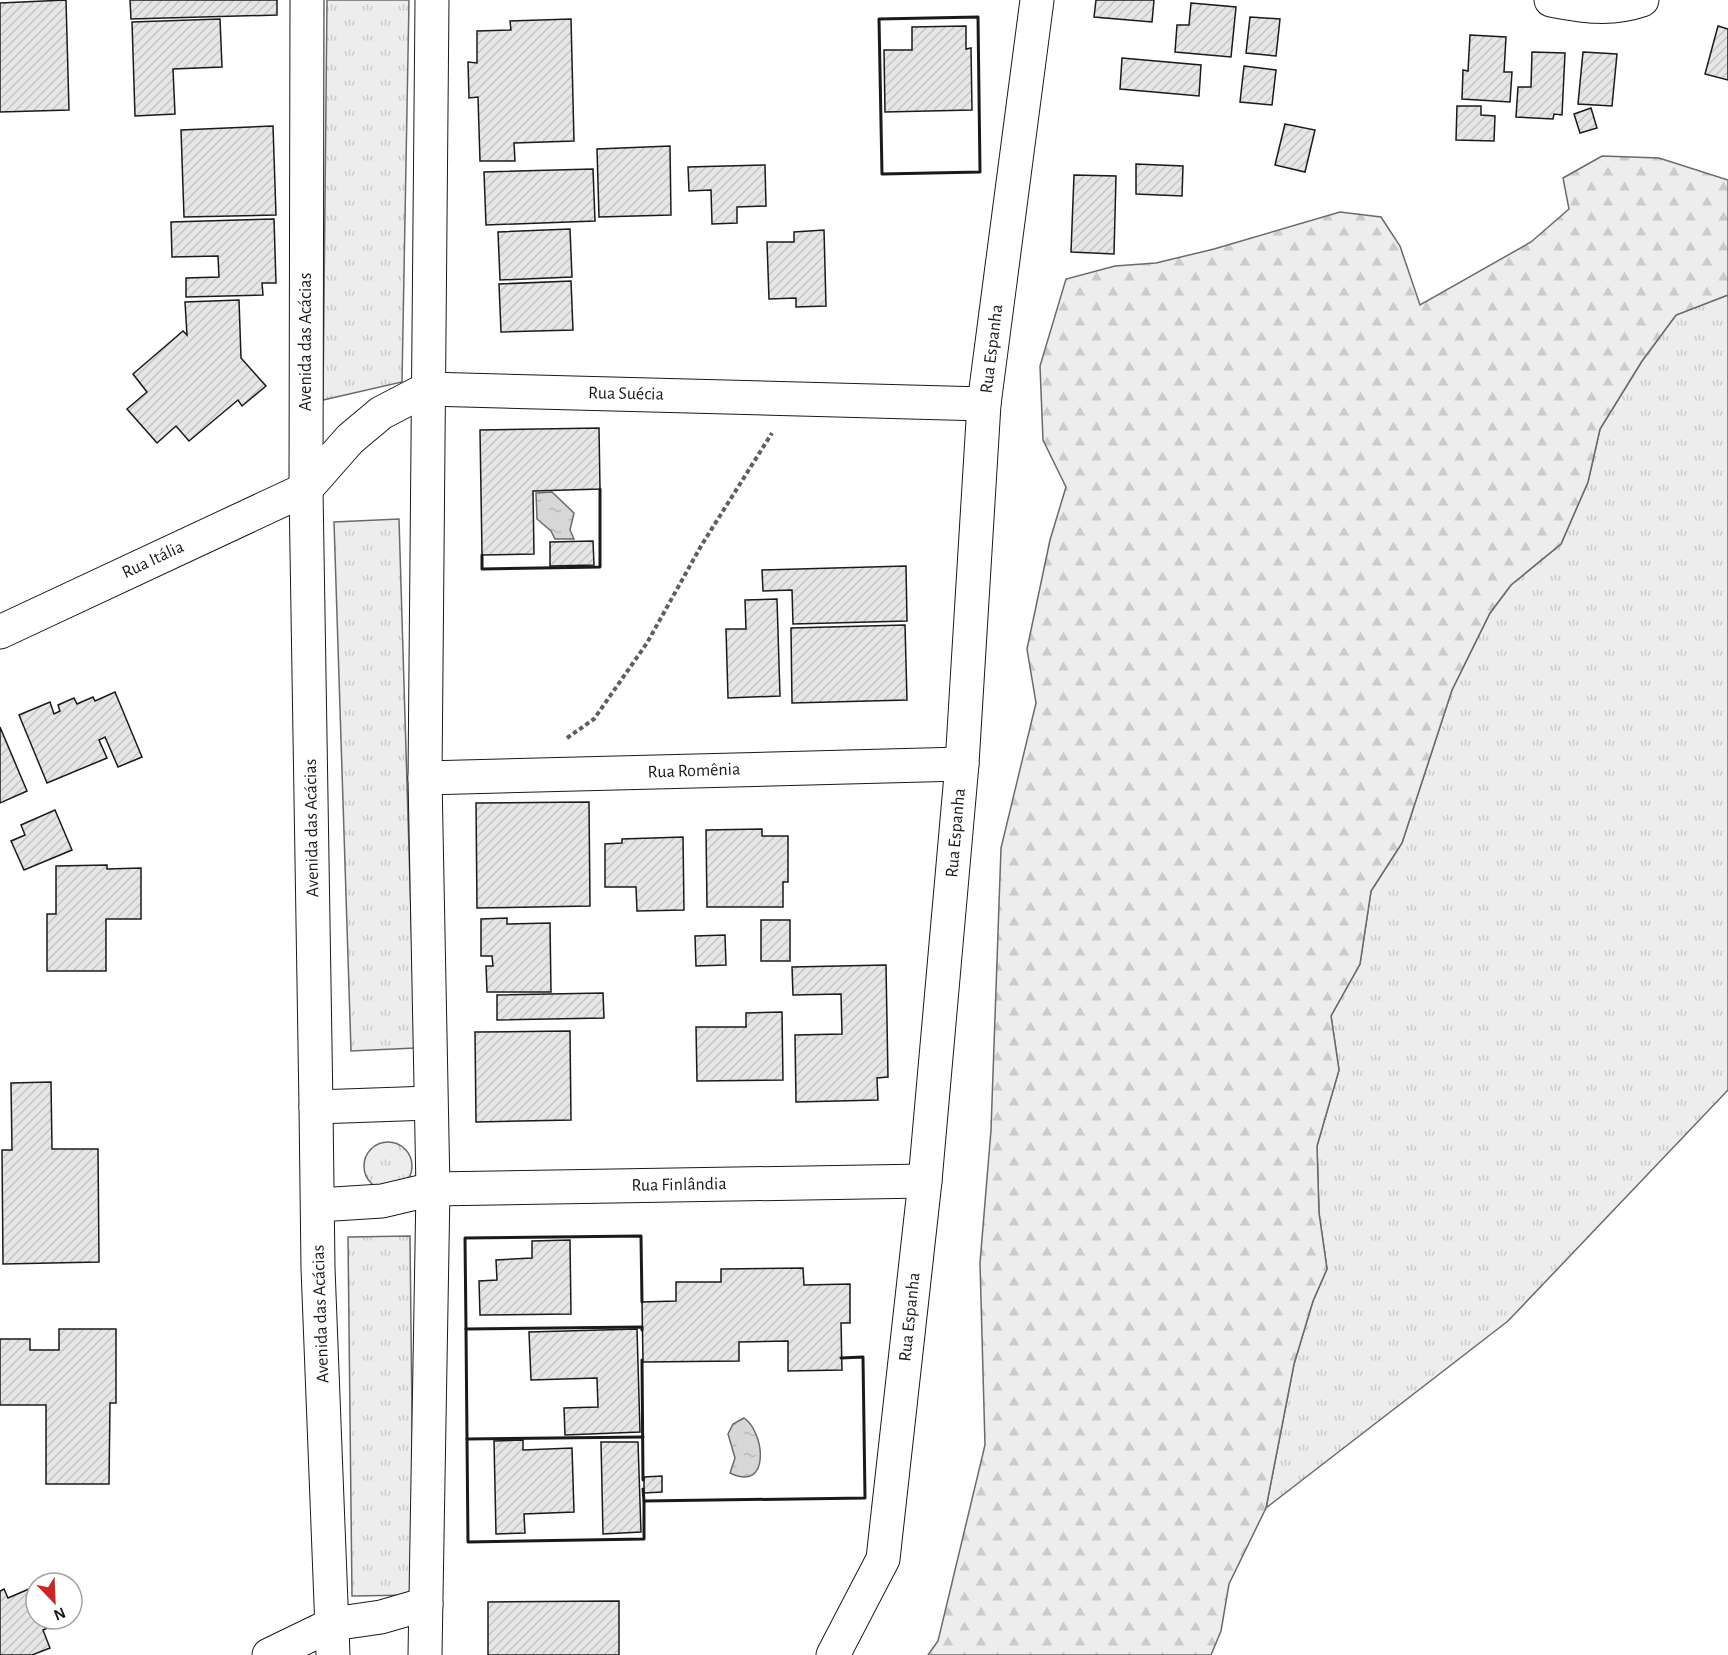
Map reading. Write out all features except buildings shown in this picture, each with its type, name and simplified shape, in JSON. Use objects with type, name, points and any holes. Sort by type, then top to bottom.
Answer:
[{"type":"street","name":"Avenida das Acácias","points":[[307,0],[306,489],[315,1107],[318,1268],[333,1640]]},
{"type":"street","points":[[425,1655],[433,1189],[426,778],[426,389],[432,0]]},
{"type":"street","name":"Rua Espanha","points":[[833,1655],[883,1559],[925,1180],[962,764],[984,404],[1037,0]]},
{"type":"street","points":[[1551,0],[1592,8],[1622,7],[1641,0]]},
{"type":"street","name":"Rua Suécia","points":[[306,489],[350,439],[381,413],[426,389],[984,404]]},
{"type":"street","name":"Rua Itália","points":[[0,632],[306,489]]},
{"type":"street","name":"Rua Romênia","points":[[426,778],[962,764]]},
{"type":"street","points":[[315,1107],[430,1103]]},
{"type":"street","name":"Rua Finlândia","points":[[318,1205],[382,1201],[433,1189],[925,1180]]},
{"type":"street","points":[[269,1655],[333,1640],[381,1617],[426,1604]]},
{"type":"path","points":[[558,744],[594,719],[647,643],[701,546],[778,424]]},
{"type":"green space","points":[[327,0],[409,0],[402,382],[323,400]]},
{"type":"green space","points":[[1602,156],[1659,158],[1728,180],[1728,295],[1676,315],[1642,361],[1600,429],[1588,482],[1561,544],[1511,585],[1490,613],[1452,690],[1402,843],[1371,891],[1360,964],[1331,1016],[1339,1070],[1317,1146],[1319,1213],[1327,1269],[1313,1301],[1294,1364],[1266,1508],[1229,1584],[1221,1631],[1211,1655],[928,1655],[938,1641],[985,1445],[980,1263],[991,1130],[1001,848],[1036,703],[1027,649],[1050,540],[1066,487],[1043,440],[1040,366],[1066,279],[1115,266],[1156,263],[1214,249],[1340,212],[1381,217],[1400,246],[1420,305],[1531,242],[1569,209],[1563,178]]},
{"type":"green space","points":[[1728,295],[1728,1090],[1508,1321],[1266,1508],[1294,1364],[1313,1301],[1327,1269],[1319,1213],[1317,1146],[1339,1070],[1331,1016],[1360,964],[1371,891],[1402,843],[1452,690],[1490,613],[1511,585],[1561,544],[1588,482],[1600,429],[1642,361],[1676,315]]},
{"type":"green space","points":[[399,519],[415,1048],[351,1051],[334,522]]},
{"type":"green space","points":[[383,1142],[393,1142],[405,1149],[412,1161],[412,1171],[405,1183],[393,1190],[383,1190],[368,1179],[364,1171],[364,1161],[375,1146]]},
{"type":"green space","points":[[410,1236],[414,1595],[352,1596],[348,1237]]},
{"type":"water","points":[[552,492],[574,513],[570,530],[574,539],[555,539],[551,531],[537,519],[536,493]]},
{"type":"water","points":[[744,1418],[756,1435],[760,1447],[760,1458],[758,1468],[752,1475],[743,1477],[730,1473],[735,1458],[728,1434],[733,1424]]},
{"type":"wall","points":[[978,17],[980,172],[882,174],[879,19],[978,17]]},
{"type":"wall","points":[[482,555],[482,569],[600,567],[600,489]]},
{"type":"wall","points":[[466,1329],[465,1238],[641,1236],[642,1302]]},
{"type":"wall","points":[[642,1330],[642,1327],[466,1329],[467,1439],[643,1437]]},
{"type":"wall","points":[[643,1489],[644,1501],[865,1498],[863,1357],[841,1358]]},
{"type":"wall","points":[[642,1360],[643,1480]]},
{"type":"wall","points":[[467,1439],[468,1542],[644,1539],[644,1501]]}]
